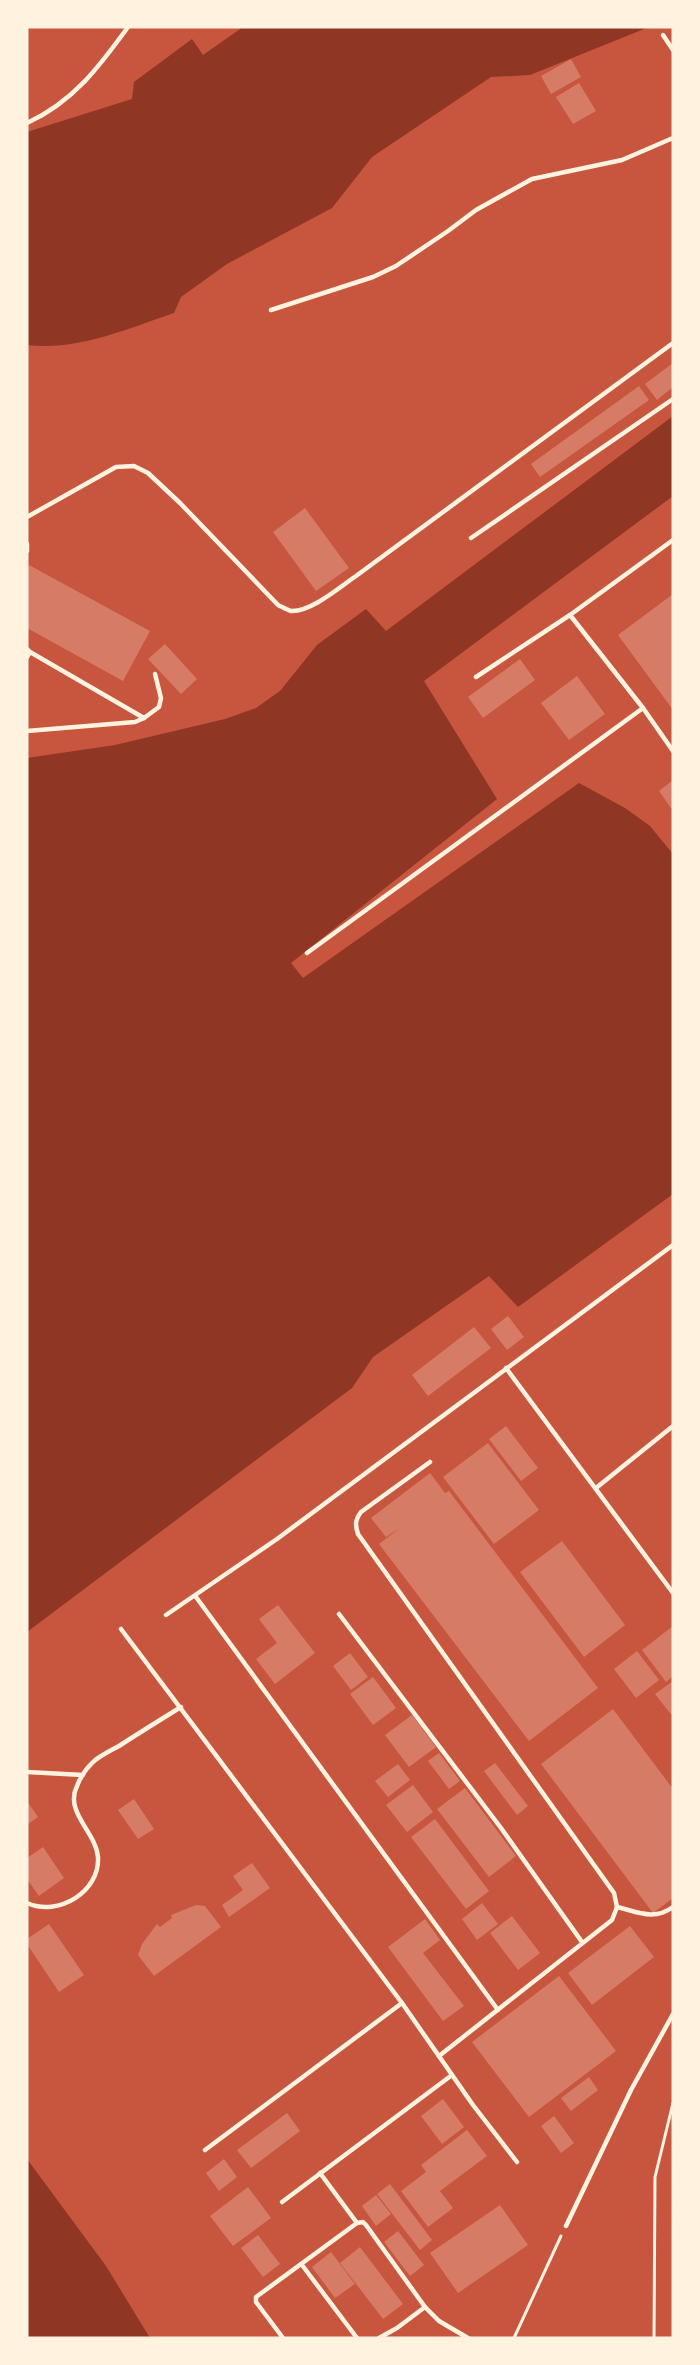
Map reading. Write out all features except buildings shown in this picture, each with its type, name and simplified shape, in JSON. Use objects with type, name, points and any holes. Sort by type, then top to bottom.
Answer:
[{"type":"lane","points":[[27,123],[54,109],[80,88],[128,27]]},
{"type":"lane","points":[[663,36],[673,50]]},
{"type":"lane","points":[[271,310],[364,280],[396,266],[476,210],[532,179],[622,160],[673,138]]},
{"type":"lane","points":[[27,517],[116,468],[134,466],[148,473],[180,503],[278,605],[291,611],[303,609],[317,603],[356,576],[673,343]]},
{"type":"lane","points":[[471,538],[673,399]]},
{"type":"lane","points":[[476,677],[570,615],[673,540]]},
{"type":"lane","points":[[27,544],[27,551]]},
{"type":"lane","points":[[570,615],[643,708],[673,751]]},
{"type":"lane","points":[[28,653],[144,718]]},
{"type":"lane","points":[[27,731],[135,722],[144,718],[159,707],[161,698],[155,674]]},
{"type":"lane","points":[[307,953],[643,708]]},
{"type":"lane","points":[[166,1615],[196,1597],[673,1245]]},
{"type":"lane","points":[[506,1368],[673,1593]]},
{"type":"lane","points":[[596,1488],[673,1426]]},
{"type":"lane","points":[[430,1462],[361,1512],[356,1525],[358,1534],[614,1893],[617,1907],[612,1920],[439,2056]]},
{"type":"lane","points":[[196,1597],[498,2010]]},
{"type":"lane","points":[[339,1614],[501,1828],[582,1942]]},
{"type":"lane","points":[[122,1629],[402,2003],[517,2163]]},
{"type":"lane","points":[[27,1903],[38,1907],[54,1907],[74,1899],[89,1887],[97,1872],[98,1855],[74,1807],[73,1796],[83,1775],[92,1763],[181,1707]]},
{"type":"lane","points":[[27,1772],[83,1775]]},
{"type":"lane","points":[[617,1907],[651,1916],[663,1914],[673,1907]]},
{"type":"lane","points":[[205,2150],[402,2003]]},
{"type":"lane","points":[[566,2226],[631,2090],[673,2014]]},
{"type":"lane","points":[[282,2202],[452,2075]]},
{"type":"lane","points":[[320,2174],[357,2223]]},
{"type":"lane","points":[[283,2338],[256,2302],[256,2297],[357,2223],[363,2222],[425,2307],[439,2321],[468,2338]]},
{"type":"lane","points":[[302,2265],[357,2338]]},
{"type":"lane","points":[[379,2338],[425,2307]]},
{"type":"path","points":[[654,2338],[655,2177],[673,2103]]},
{"type":"path","points":[[514,2338],[566,2226]]},
{"type":"shaded area","points":[[243,27],[649,27],[530,75],[491,77],[372,157],[332,208],[227,264],[181,297],[174,313],[83,342],[65,345],[27,345],[27,132],[132,99],[134,82],[192,39],[203,55]]},
{"type":"shaded area","points":[[673,416],[673,496],[424,681],[497,799],[291,963],[303,978],[579,783],[625,808],[650,826],[673,854],[673,1194],[518,1307],[489,1276],[373,1357],[352,1388],[27,1632],[27,758],[115,745],[225,719],[256,708],[280,691],[317,645],[366,609],[386,631]]},
{"type":"shaded area","points":[[27,2159],[106,2266],[150,2338],[27,2338]]}]
